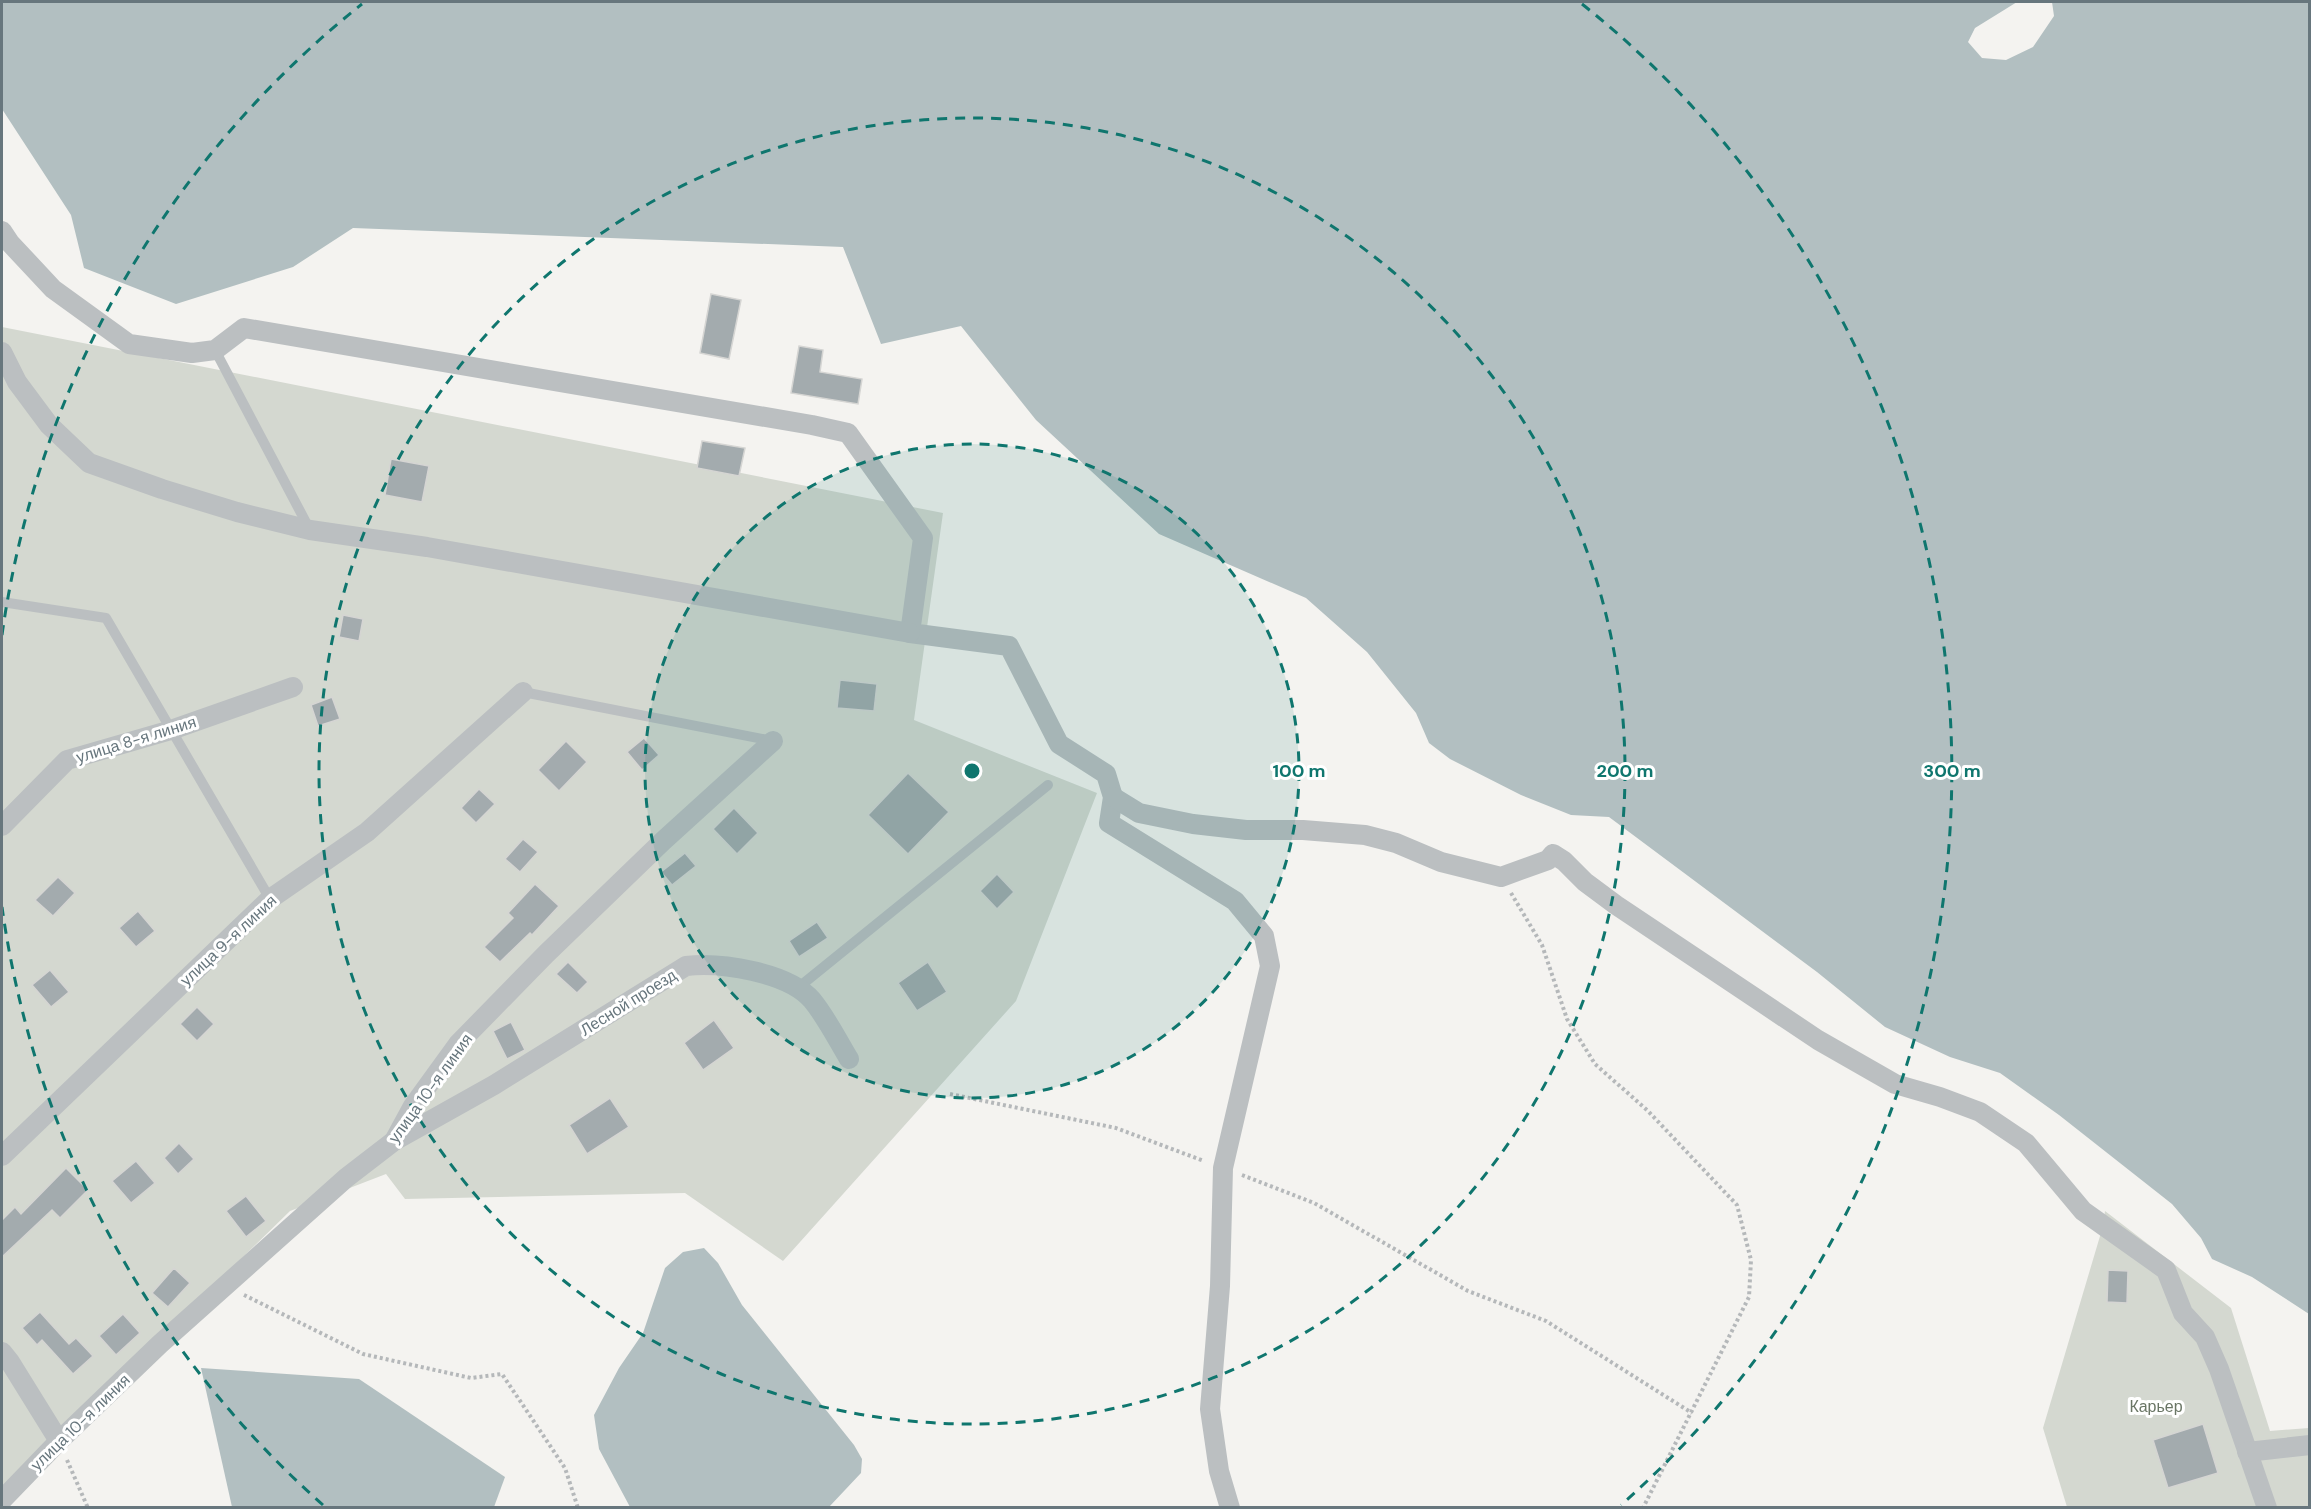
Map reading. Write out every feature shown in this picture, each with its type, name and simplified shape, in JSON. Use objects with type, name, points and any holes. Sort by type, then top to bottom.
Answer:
[{"type":"street","points":[[2,231],[53,289],[129,344],[192,354],[215,350],[244,328],[848,433],[923,538],[910,633]]},
{"type":"street","points":[[2,352],[16,382],[49,425],[89,463],[237,512],[310,530],[428,547],[910,633],[1009,646],[1059,744],[1106,774],[1113,797],[1108,823],[1234,901],[1264,936],[1270,966],[1223,1168],[1220,1286],[1210,1408],[1220,1471],[1230,1508]]},
{"type":"street","name":"улица 8-я линия","points":[[2,826],[67,760],[171,730],[293,687]]},
{"type":"street","name":"улица 9-я линия","points":[[2,1156],[270,898],[367,832],[523,692]]},
{"type":"street","name":"улица 10-я линия","points":[[2,1500],[59,1441],[224,1286],[346,1178],[394,1141],[412,1106],[458,1044],[663,841],[773,741]]},
{"type":"street","points":[[1113,797],[1139,813],[1193,824],[1246,830],[1303,830],[1365,835],[1396,843],[1441,862],[1501,877],[1548,860],[1553,854],[1564,861],[1585,882],[1616,904],[1818,1040],[1895,1084],[1940,1096],[1980,1112],[2025,1143],[2083,1211],[2166,1270],[2183,1314],[2205,1336],[2268,1508]]},
{"type":"street","name":"Лесной проезд","points":[[394,1141],[494,1085],[686,966],[707,964],[737,968],[776,978],[799,987],[812,1000],[849,1059]]},
{"type":"street","points":[[2,1352],[59,1441]]},
{"type":"street","points":[[2247,1452],[2310,1445]]},
{"type":"lane","points":[[215,350],[310,530]]},
{"type":"lane","points":[[2,602],[106,618],[270,898]]},
{"type":"lane","points":[[523,692],[773,741]]},
{"type":"lane","points":[[799,987],[1048,784]]},
{"type":"path","points":[[1501,877],[1542,945],[1567,1019],[1595,1064],[1648,1111],[1737,1205],[1751,1260],[1749,1297],[1643,1508]]},
{"type":"path","points":[[950,1094],[1116,1128],[1314,1203],[1468,1291],[1546,1321],[1692,1413]]},
{"type":"path","points":[[224,1286],[363,1354],[471,1378],[502,1374],[565,1468],[578,1508]]},
{"type":"path","points":[[59,1441],[88,1508]]},
{"type":"green space","points":[[2,327],[943,513],[914,720],[1097,793],[1016,1001],[783,1261],[685,1193],[405,1199],[386,1174],[290,1211],[2,1492]]},
{"type":"green space","name":"Карьер","points":[[2105,1211],[2231,1308],[2270,1431],[2309,1428],[2309,1507],[2067,1507],[2043,1428],[2103,1226]]},
{"type":"shaded area","points":[[2,2],[2017,2],[1975,28],[1968,42],[1982,58],[2006,60],[2033,47],[2054,16],[2052,2],[2309,2],[2309,1314],[2252,1277],[2212,1259],[2201,1238],[2172,1204],[2059,1115],[2000,1073],[1950,1057],[1885,1027],[1817,972],[1609,817],[1571,815],[1521,795],[1450,759],[1429,743],[1416,713],[1367,652],[1306,598],[1159,534],[1036,420],[961,326],[881,344],[843,247],[353,228],[293,267],[176,304],[84,268],[71,215],[2,109]]},
{"type":"shaded area","points":[[704,1248],[718,1263],[742,1305],[854,1445],[862,1459],[861,1473],[829,1507],[630,1507],[599,1449],[594,1415],[619,1368],[643,1333],[665,1268],[683,1252]]},
{"type":"shaded area","points":[[201,1368],[359,1379],[505,1477],[494,1507],[232,1507]]},
{"type":"building","points":[[711,294],[741,300],[729,359],[700,353]]},
{"type":"building","points":[[799,346],[823,350],[820,372],[862,379],[858,404],[791,393]]},
{"type":"building","points":[[702,441],[745,448],[739,476],[697,468]]},
{"type":"building","points":[[391,459],[429,466],[422,502],[385,495]]},
{"type":"building","points":[[343,615],[363,619],[359,641],[339,637]]},
{"type":"building","points":[[840,680],[877,684],[874,711],[837,708]]},
{"type":"building","points":[[332,697],[340,719],[318,726],[311,705]]},
{"type":"building","points":[[644,738],[659,755],[642,770],[627,752]]},
{"type":"building","points":[[566,741],[587,762],[559,791],[538,770]]},
{"type":"building","points":[[908,773],[949,812],[908,854],[868,815]]},
{"type":"building","points":[[479,789],[495,804],[476,823],[461,808]]},
{"type":"building","points":[[734,808],[758,833],[737,854],[713,829]]},
{"type":"building","points":[[523,839],[538,852],[520,872],[505,859]]},
{"type":"building","points":[[685,853],[696,866],[672,885],[661,872]]},
{"type":"building","points":[[997,874],[1014,892],[997,909],[980,891]]},
{"type":"building","points":[[58,877],[75,893],[53,916],[35,900]]},
{"type":"building","points":[[535,884],[559,906],[532,935],[530,933],[500,962],[484,947],[513,918],[508,913]]},
{"type":"building","points":[[138,911],[155,931],[136,947],[119,928]]},
{"type":"building","points":[[817,922],[828,938],[799,957],[789,941]]},
{"type":"building","points":[[568,962],[588,982],[577,993],[556,974]]},
{"type":"building","points":[[928,962],[947,992],[917,1011],[898,983]]},
{"type":"building","points":[[50,970],[69,992],[51,1007],[32,985]]},
{"type":"building","points":[[197,1007],[214,1024],[197,1041],[180,1024]]},
{"type":"building","points":[[714,1020],[734,1048],[703,1070],[684,1043]]},
{"type":"building","points":[[511,1022],[525,1050],[507,1059],[493,1031]]},
{"type":"building","points":[[610,1098],[629,1127],[587,1154],[569,1125]]},
{"type":"building","points":[[179,1143],[194,1159],[178,1174],[164,1158]]},
{"type":"building","points":[[136,1161],[155,1183],[131,1203],[112,1181]]},
{"type":"building","points":[[66,1168],[88,1190],[60,1218],[52,1210],[2,1257],[2,1220],[15,1207],[21,1214]]},
{"type":"building","points":[[246,1196],[266,1221],[246,1237],[226,1211]]},
{"type":"building","points":[[174,1268],[190,1283],[168,1307],[152,1293]]},
{"type":"building","points":[[2108,1270],[2128,1271],[2127,1303],[2107,1302]]},
{"type":"building","points":[[40,1312],[69,1344],[76,1338],[93,1356],[73,1374],[42,1340],[37,1345],[22,1328]]},
{"type":"building","points":[[123,1314],[140,1333],[116,1355],[99,1336]]},
{"type":"building","points":[[2203,1424],[2218,1473],[2168,1488],[2153,1440]]}]
